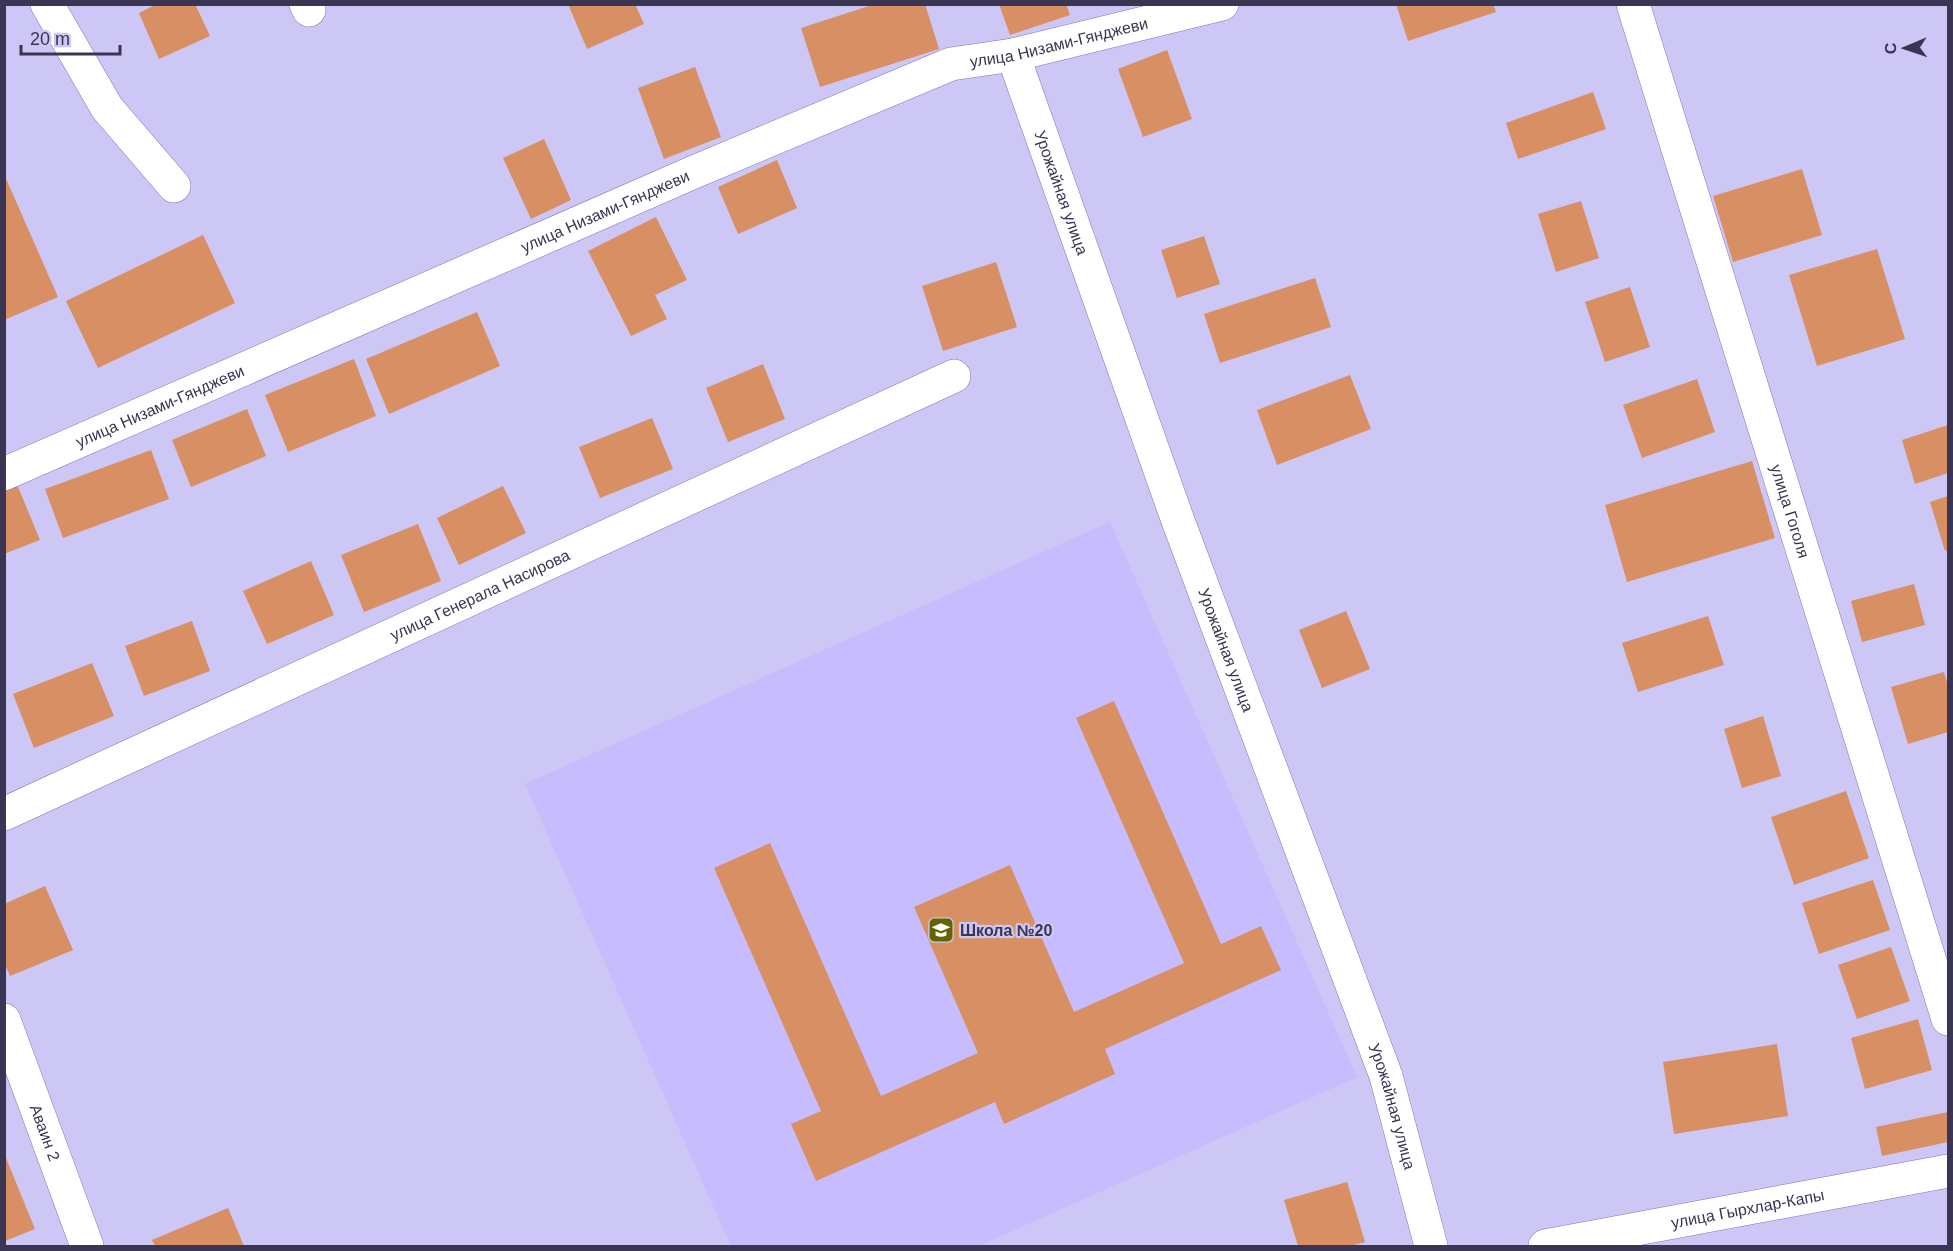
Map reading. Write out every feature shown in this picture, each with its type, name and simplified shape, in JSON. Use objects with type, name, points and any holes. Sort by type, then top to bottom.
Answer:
[{"type":"street","points":[[47,4],[107,108],[174,186]]},
{"type":"street","name":"улица Низами-Гянджеви","points":[[4,474],[694,172],[951,64],[1013,55],[1222,4]]},
{"type":"street","name":"улица Гоголя","points":[[1633,4],[1948,1019]]},
{"type":"street","name":"Урожайная улица","points":[[1013,55],[1181,529],[1386,1076],[1431,1246]]},
{"type":"street","name":"улица Генерала Насирова","points":[[4,814],[954,376]]},
{"type":"street","name":"Аваин 2","points":[[4,1020],[87,1246]]},
{"type":"street","name":"улица Гырхлар-Капы","points":[[1545,1246],[1948,1172]]},
{"type":"shaded area","name":"Школа №20","points":[[1110,522],[1357,1077],[979,1246],[731,1246],[525,784]]},
{"type":"building","points":[[157,4],[195,4],[210,36],[159,59],[139,13]]},
{"type":"building","points":[[568,4],[635,4],[644,24],[587,49]]},
{"type":"building","points":[[875,4],[925,4],[939,49],[820,87],[801,28]]},
{"type":"building","points":[[999,4],[1066,4],[1070,15],[1010,35]]},
{"type":"building","points":[[1396,4],[1493,4],[1496,12],[1408,41]]},
{"type":"building","points":[[1167,50],[1192,119],[1143,137],[1118,69]]},
{"type":"building","points":[[695,67],[721,137],[664,159],[638,88]]},
{"type":"building","points":[[1593,92],[1606,129],[1518,159],[1506,123]]},
{"type":"building","points":[[544,139],[571,200],[531,219],[503,158]]},
{"type":"building","points":[[777,160],[797,208],[738,234],[718,187]]},
{"type":"building","points":[[1802,169],[1822,235],[1733,262],[1713,196]]},
{"type":"building","points":[[4,174],[58,297],[4,320]]},
{"type":"building","points":[[1581,201],[1599,258],[1556,272],[1538,214]]},
{"type":"building","points":[[656,217],[687,280],[655,295],[667,319],[631,336],[588,251]]},
{"type":"building","points":[[203,235],[235,303],[98,368],[66,301]]},
{"type":"building","points":[[1204,236],[1220,284],[1177,298],[1161,250]]},
{"type":"building","points":[[1877,249],[1905,339],[1817,366],[1789,275]]},
{"type":"building","points":[[996,262],[1017,327],[943,351],[922,286]]},
{"type":"building","points":[[1315,278],[1331,327],[1220,363],[1204,314]]},
{"type":"building","points":[[1630,287],[1650,347],[1605,362],[1585,302]]},
{"type":"building","points":[[477,312],[500,366],[389,414],[366,359]]},
{"type":"building","points":[[354,359],[376,416],[288,452],[265,395]]},
{"type":"building","points":[[763,364],[785,419],[728,442],[706,388]]},
{"type":"building","points":[[1350,375],[1371,429],[1277,465],[1257,410]]},
{"type":"building","points":[[1697,379],[1715,432],[1642,458],[1623,405]]},
{"type":"building","points":[[247,409],[266,456],[191,487],[172,440]]},
{"type":"building","points":[[652,418],[673,469],[600,498],[579,447]]},
{"type":"building","points":[[1948,425],[1948,473],[1915,484],[1902,440]]},
{"type":"building","points":[[151,450],[169,499],[63,538],[45,489]]},
{"type":"building","points":[[1752,461],[1775,538],[1627,582],[1605,505]]},
{"type":"building","points":[[16,482],[40,540],[4,554],[4,487]]},
{"type":"building","points":[[503,486],[526,533],[459,565],[437,518]]},
{"type":"building","points":[[1948,496],[1948,550],[1945,551],[1930,502]]},
{"type":"building","points":[[418,524],[441,581],[364,612],[341,555]]},
{"type":"building","points":[[311,561],[334,615],[267,644],[243,591]]},
{"type":"building","points":[[1914,584],[1925,625],[1862,642],[1851,601]]},
{"type":"building","points":[[1346,611],[1370,669],[1322,688],[1299,630]]},
{"type":"building","points":[[1708,616],[1724,665],[1638,692],[1622,643]]},
{"type":"building","points":[[192,621],[210,671],[144,696],[125,646]]},
{"type":"building","points":[[92,663],[114,716],[34,748],[13,694]]},
{"type":"building","points":[[1944,672],[1948,686],[1948,732],[1908,744],[1891,687]]},
{"type":"building","points":[[1114,701],[1221,944],[1261,926],[1281,970],[1105,1049],[1115,1074],[1004,1124],[995,1102],[816,1181],[791,1124],[821,1111],[714,868],[770,843],[881,1096],[978,1053],[914,907],[1010,865],[1074,1012],[1184,963],[1076,718]]},
{"type":"building","points":[[1763,716],[1781,776],[1742,788],[1724,729]]},
{"type":"building","points":[[1846,791],[1869,858],[1794,885],[1771,817]]},
{"type":"building","points":[[1873,880],[1890,930],[1819,954],[1802,903]]},
{"type":"building","points":[[45,886],[73,950],[10,976],[4,962],[4,904]]},
{"type":"building","points":[[1891,947],[1910,1001],[1857,1019],[1838,965]]},
{"type":"building","points":[[1918,1019],[1932,1070],[1865,1089],[1851,1038]]},
{"type":"building","points":[[1777,1044],[1788,1116],[1674,1134],[1663,1062]]},
{"type":"building","points":[[1948,1112],[1948,1142],[1882,1156],[1876,1127]]},
{"type":"building","points":[[5,1159],[35,1229],[5,1241]]},
{"type":"building","points":[[1347,1182],[1365,1242],[1350,1246],[1298,1246],[1284,1200]]},
{"type":"building","points":[[228,1208],[244,1246],[155,1246],[152,1240]]},
{"type":"place","name":"Школа №20","points":[[941,930]]}]
